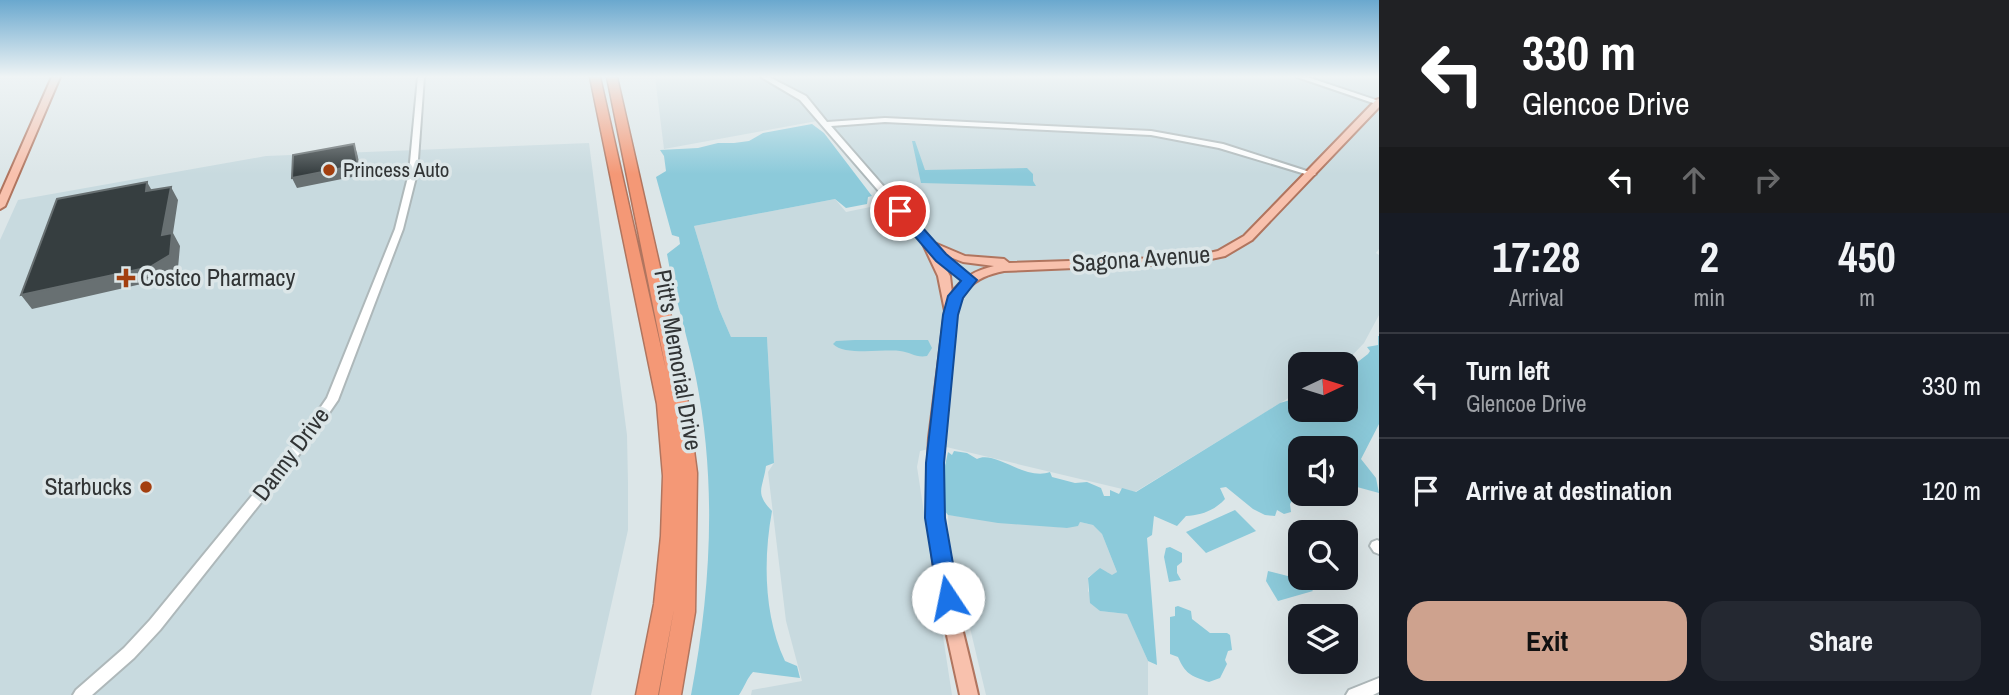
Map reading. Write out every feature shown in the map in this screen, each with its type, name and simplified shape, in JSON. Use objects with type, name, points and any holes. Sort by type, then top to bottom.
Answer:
[{"type":"highway","name":"Pitt's Memorial Drive","points":[[602,109],[660,378],[673,476],[671,537],[664,604],[648,695]]},
{"type":"highway","name":"Pitt's Memorial Drive","points":[[619,109],[680,397],[688,473],[684,612],[670,695]]},
{"type":"main road","points":[[0,206],[42,109]]},
{"type":"main road","name":"Sagona Avenue","points":[[970,280],[992,270],[1018,265],[1182,261],[1212,257],[1237,247],[1312,174],[1371,109]]},
{"type":"main road","points":[[928,244],[963,259],[1018,265]]},
{"type":"main road","points":[[928,244],[943,272],[950,315]]},
{"type":"main road","points":[[969,695],[943,577],[935,518],[936,450],[950,315],[956,296],[970,280]]},
{"type":"street","name":"Danny Drive","points":[[81,695],[122,660],[155,625],[305,439],[332,400],[399,229],[413,173],[418,109]]},
{"type":"street","points":[[812,109],[928,244],[945,262],[970,280]]},
{"type":"street","points":[[825,124],[890,120],[1151,133],[1212,144],[1312,174]]},
{"type":"street","points":[[1354,695],[1379,685]]},
{"type":"shaded area","points":[[659,109],[1379,109],[1379,249],[1376,253],[1379,255],[1379,315],[1364,343],[1355,352],[1288,352],[1288,398],[1135,492],[942,446],[920,451],[917,467],[952,695],[751,695],[752,690],[802,681],[786,621],[768,472],[774,463],[767,337],[731,337],[719,309],[694,226],[835,199],[846,212],[880,205],[883,197],[817,121],[664,149]]},
{"type":"shaded area","points":[[812,124],[824,133],[872,196],[868,197],[867,204],[846,208],[835,199],[694,226],[719,309],[731,337],[767,337],[774,463],[766,466],[761,490],[766,505],[772,511],[767,549],[767,588],[778,644],[785,661],[797,666],[800,678],[753,672],[739,695],[691,695],[707,576],[707,457],[696,378],[667,254],[680,244],[679,237],[672,235],[656,177],[666,171],[664,156],[660,150],[749,141],[763,133]]},
{"type":"shaded area","points":[[912,141],[915,141],[925,170],[1027,168],[1033,174],[1036,186],[921,183]]},
{"type":"shaded area","points":[[589,143],[627,435],[628,483],[628,530],[591,695],[0,695],[0,240],[18,200],[266,156]]},
{"type":"shaded area","points":[[1379,336],[1379,424],[1361,459],[1376,478],[1379,493],[1358,487],[1358,436],[1288,436],[1288,506],[1291,512],[1284,514],[1277,510],[1275,516],[1265,515],[1253,509],[1226,487],[1220,488],[1225,499],[1216,507],[1197,515],[1186,516],[1177,526],[1154,516],[1152,535],[1147,538],[1157,665],[1148,661],[1127,614],[1100,611],[1090,603],[1088,578],[1100,568],[1112,575],[1117,572],[1102,534],[1093,525],[1080,522],[1078,526],[1067,528],[998,523],[948,515],[944,510],[944,470],[948,452],[952,455],[954,451],[967,453],[977,459],[992,458],[1040,474],[1050,472],[1052,477],[1075,483],[1087,482],[1101,488],[1104,496],[1110,496],[1110,490],[1119,494],[1122,488],[1136,492],[1288,401],[1288,422],[1358,422],[1358,362],[1370,351],[1367,347],[1378,345]]},
{"type":"shaded area","points":[[928,340],[932,348],[927,356],[916,356],[900,351],[846,350],[833,344],[836,341]]},
{"type":"shaded area","points":[[1235,510],[1256,531],[1206,553],[1186,532]]},
{"type":"shaded area","points":[[948,515],[1067,528],[1080,522],[1093,525],[1102,534],[1117,572],[1112,576],[1107,572],[1088,577],[1088,591],[1100,611],[1127,614],[1148,661],[1148,695],[986,695],[949,540]]},
{"type":"shaded area","points":[[1170,547],[1182,553],[1182,562],[1177,566],[1181,580],[1169,582],[1164,557],[1166,548]]},
{"type":"shaded area","points":[[1268,571],[1288,576],[1288,590],[1313,591],[1278,601],[1266,581]]},
{"type":"shaded area","points":[[1175,607],[1191,611],[1192,619],[1210,633],[1230,635],[1232,650],[1228,651],[1225,660],[1227,664],[1220,678],[1209,682],[1197,678],[1183,667],[1178,657],[1170,654],[1170,617],[1175,616]]},
{"type":"building","points":[[354,144],[358,165],[292,178],[293,155]]},
{"type":"building","points":[[147,182],[146,191],[171,187],[162,235],[172,233],[170,255],[150,267],[21,295],[57,199]]},
{"type":"place","name":"Princess Auto","points":[[329,170]]},
{"type":"place","name":"Costco Pharmacy","points":[[126,278]]},
{"type":"place","name":"Starbucks","points":[[146,487]]},
{"type":"route","points":[[900,211],[941,258],[970,280],[956,296],[950,315],[935,463],[935,518],[948,598]]}]
